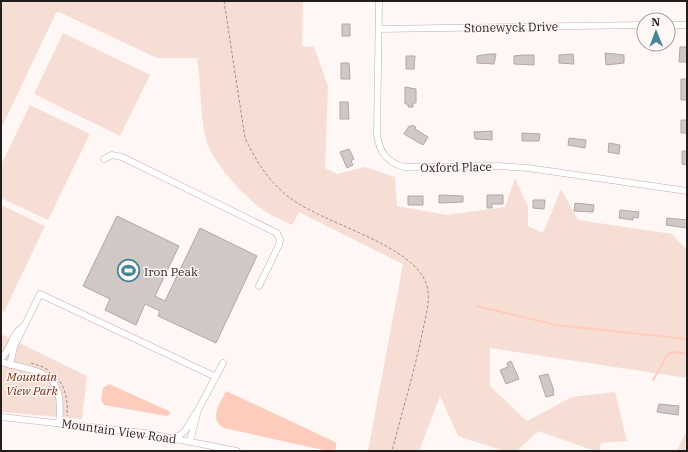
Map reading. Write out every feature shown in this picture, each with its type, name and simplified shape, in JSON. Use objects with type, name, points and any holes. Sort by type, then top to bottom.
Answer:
[{"type":"street","name":"Oxford Place","points":[[379,1],[376,134],[380,150],[396,165],[414,168],[498,166],[528,168],[687,191]]},
{"type":"street","name":"Stonewyck Drive","points":[[379,29],[636,25]]},
{"type":"street","points":[[676,25],[687,25]]},
{"type":"street","points":[[104,159],[112,155],[122,157],[277,233],[280,240],[279,245],[259,286]]},
{"type":"street","points":[[10,364],[14,347],[40,294],[216,377]]},
{"type":"street","points":[[1,358],[6,354],[17,330],[23,327]]},
{"type":"street","points":[[1,362],[39,372],[52,380],[58,388],[60,396],[59,423]]},
{"type":"street","points":[[176,438],[185,431],[223,363]]},
{"type":"street","points":[[190,441],[198,410]]},
{"type":"street","name":"Mountain View Road","points":[[1,417],[176,438],[237,451]]},
{"type":"path","points":[[224,1],[245,138],[268,178],[285,195],[310,211],[401,254],[419,269],[427,286],[428,308],[392,451]]},
{"type":"green space","points":[[1,1],[303,1],[302,46],[314,47],[328,86],[325,168],[337,174],[365,167],[395,177],[397,206],[447,215],[505,207],[515,178],[528,207],[528,226],[543,233],[561,189],[578,220],[672,234],[687,250],[687,378],[490,348],[490,386],[527,421],[572,397],[615,392],[627,441],[601,443],[599,451],[595,451],[538,431],[517,451],[504,451],[458,436],[440,396],[419,451],[368,451],[403,264],[299,212],[292,225],[263,210],[237,187],[213,156],[205,136],[197,58],[157,58],[59,12],[56,13],[1,129]]},
{"type":"green space","points":[[63,33],[150,75],[120,136],[34,94]]},
{"type":"green space","points":[[30,105],[90,134],[48,220],[1,198],[1,165]]},
{"type":"green space","points":[[1,205],[45,226],[4,312],[1,310]]},
{"type":"green space","name":"Mountain View Park","points":[[1,334],[87,376],[82,419],[1,412]]},
{"type":"green space","points":[[687,430],[687,451],[675,451],[677,450]]},
{"type":"shaded area","points":[[109,384],[169,411],[170,414],[167,416],[104,405],[101,400],[103,388]]},
{"type":"shaded area","points":[[226,391],[333,441],[336,443],[336,449],[328,451],[224,428],[219,424],[216,416]]},
{"type":"building","points":[[342,24],[350,24],[350,36],[342,36]]},
{"type":"building","points":[[680,47],[687,47],[687,62],[679,62]]},
{"type":"building","points":[[605,53],[624,55],[624,63],[606,65]]},
{"type":"building","points":[[496,54],[494,64],[477,63],[477,56]]},
{"type":"building","points":[[573,54],[574,64],[559,63],[559,55]]},
{"type":"building","points":[[534,55],[534,65],[514,64],[514,56]]},
{"type":"building","points":[[406,56],[415,56],[414,69],[406,69]]},
{"type":"building","points":[[341,63],[349,63],[350,79],[341,79]]},
{"type":"building","points":[[681,79],[687,79],[687,100],[681,100]]},
{"type":"building","points":[[405,87],[416,89],[416,103],[413,103],[413,107],[408,107],[408,104],[405,104]]},
{"type":"building","points":[[340,102],[348,102],[349,119],[340,119]]},
{"type":"building","points":[[681,120],[687,120],[687,133],[681,133]]},
{"type":"building","points":[[412,125],[416,127],[415,129],[428,137],[423,145],[404,134],[409,126],[411,127]]},
{"type":"building","points":[[492,131],[492,140],[475,139],[474,132]]},
{"type":"building","points":[[522,133],[540,134],[539,141],[522,141]]},
{"type":"building","points":[[569,138],[586,140],[585,148],[568,145]]},
{"type":"building","points":[[609,143],[620,145],[619,154],[608,152]]},
{"type":"building","points":[[349,149],[354,159],[351,161],[353,165],[347,168],[340,152]]},
{"type":"building","points":[[682,151],[687,151],[687,165],[682,164]]},
{"type":"building","points":[[439,195],[463,196],[463,202],[439,203]]},
{"type":"building","points":[[487,195],[503,195],[503,204],[492,204],[492,208],[487,208]]},
{"type":"building","points":[[408,196],[423,196],[423,205],[408,205]]},
{"type":"building","points":[[533,200],[545,200],[544,209],[533,208]]},
{"type":"building","points":[[575,203],[594,205],[593,212],[574,211]]},
{"type":"building","points":[[620,210],[639,212],[638,218],[633,217],[633,220],[619,218]]},
{"type":"building","name":"Iron Peak","points":[[117,216],[179,246],[155,296],[165,301],[200,228],[257,256],[216,343],[158,316],[160,311],[145,304],[136,325],[105,310],[110,299],[83,286]]},
{"type":"building","points":[[667,218],[687,220],[687,228],[666,225]]},
{"type":"building","points":[[511,361],[519,379],[506,384],[500,370],[508,367],[507,363]]},
{"type":"building","points":[[548,374],[554,395],[546,397],[539,376]]},
{"type":"building","points":[[659,404],[679,406],[678,415],[657,412]]},
{"type":"waterway","points":[[477,306],[556,325],[687,339]]},
{"type":"waterway","points":[[653,380],[668,354],[674,352],[687,354]]},
{"type":"place","name":"Iron Peak","points":[[129,271]]}]
